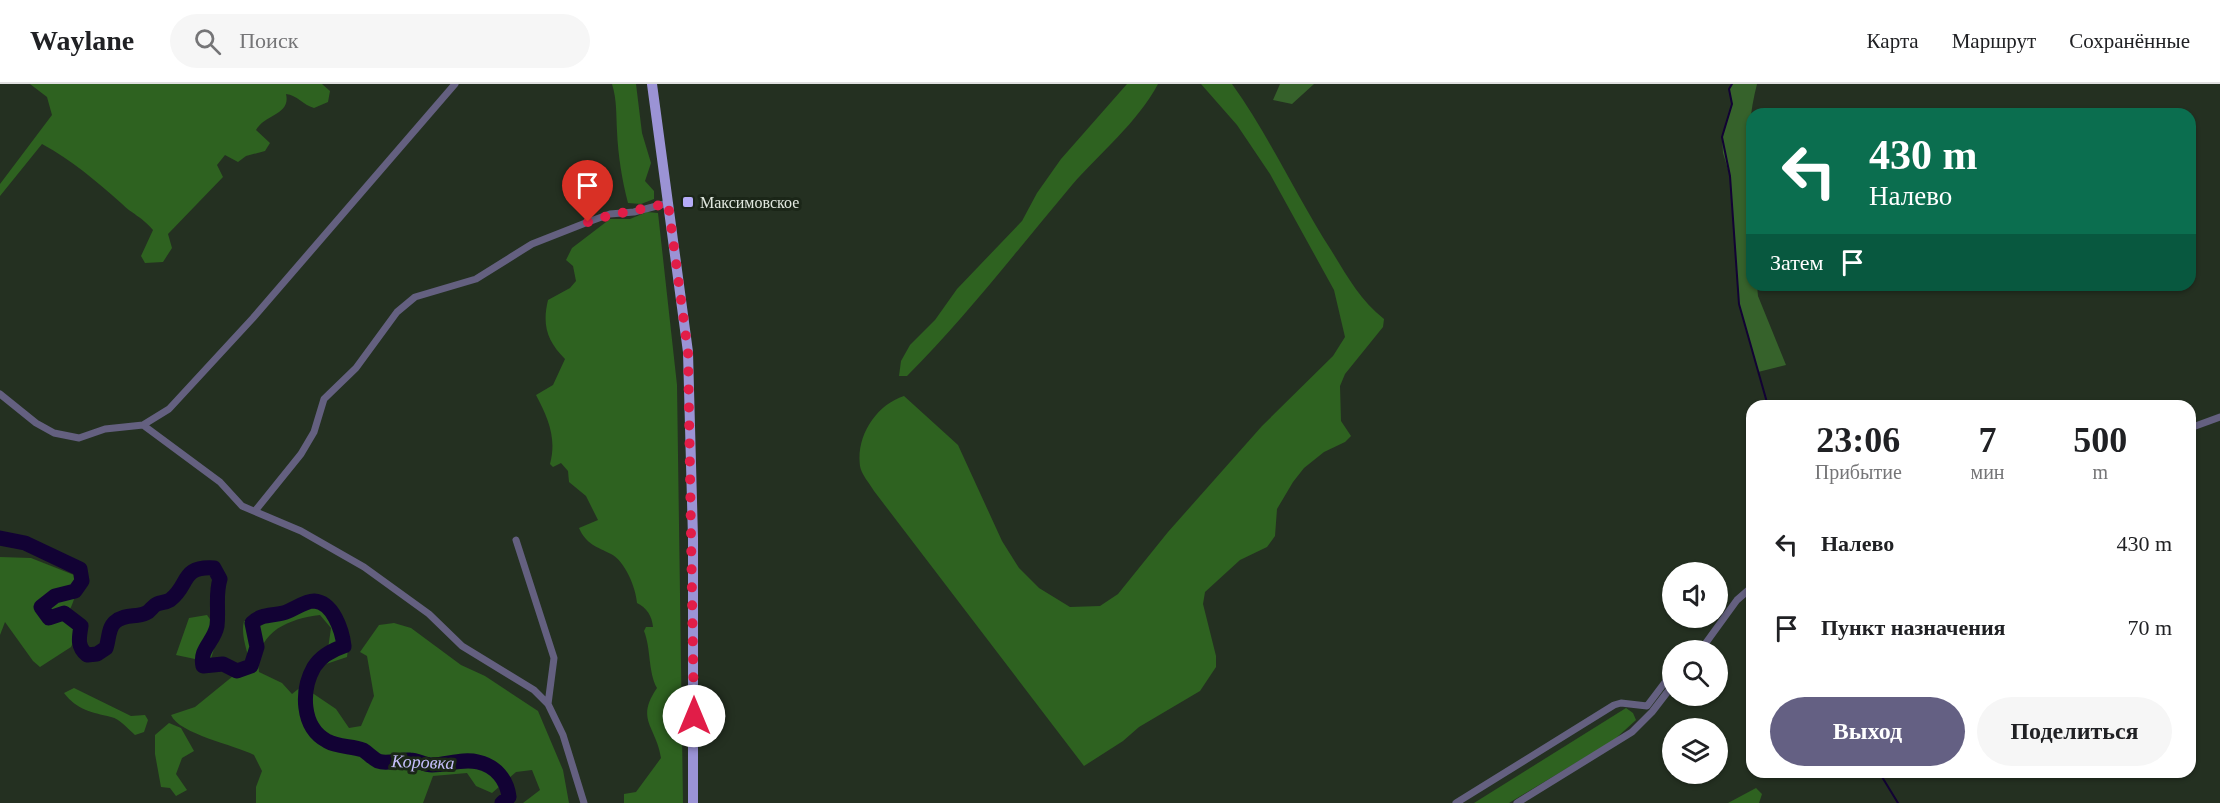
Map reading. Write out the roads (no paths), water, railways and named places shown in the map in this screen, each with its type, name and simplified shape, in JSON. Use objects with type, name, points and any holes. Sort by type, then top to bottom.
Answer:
[{"type":"main road","points":[[652,84],[688,352],[693,550],[693,803]]},
{"type":"street","points":[[0,394],[36,423],[54,433],[79,438],[105,429],[143,425],[169,409],[456,84]]},
{"type":"street","points":[[255,511],[301,454],[314,432],[324,399],[356,368],[397,312],[414,297],[476,279],[532,244],[588,222],[610,214],[634,212],[668,203]]},
{"type":"street","points":[[2196,426],[2220,417]]},
{"type":"street","points":[[143,425],[165,438],[220,482],[242,506],[301,531],[364,567],[429,614],[462,646],[534,690],[548,704],[564,735],[574,779],[584,803]]},
{"type":"street","points":[[516,540],[555,658],[548,704]]},
{"type":"street","points":[[1708,640],[1737,600],[1746,592]]},
{"type":"street","points":[[1456,803],[1614,705],[1621,703],[1647,706],[1662,686]]},
{"type":"street","points":[[1517,803],[1632,732],[1662,699]]},
{"type":"waterway","points":[[1732,84],[1729,89],[1732,104],[1722,137],[1730,176],[1739,304],[1766,400]]},
{"type":"waterway","name":"Коровка","points":[[0,538],[25,543],[80,569],[82,581],[75,591],[55,596],[41,607],[49,618],[64,613],[81,626],[80,645],[87,655],[97,654],[106,648],[115,622],[146,613],[155,605],[170,600],[190,573],[203,568],[214,568],[220,579],[217,626],[203,655],[203,666],[223,664],[237,671],[251,666],[257,647],[252,623],[255,620],[287,612],[306,603],[314,601],[321,603],[331,611],[335,618],[344,646],[323,657],[317,663],[307,686],[308,717],[318,735],[331,743],[363,750],[382,762],[410,760],[432,765],[466,761],[484,764],[495,770],[506,785],[509,797],[502,803]]},
{"type":"waterway","points":[[1883,778],[1898,803]]},
{"type":"place","name":"Максимовское","points":[[688,202]]}]
